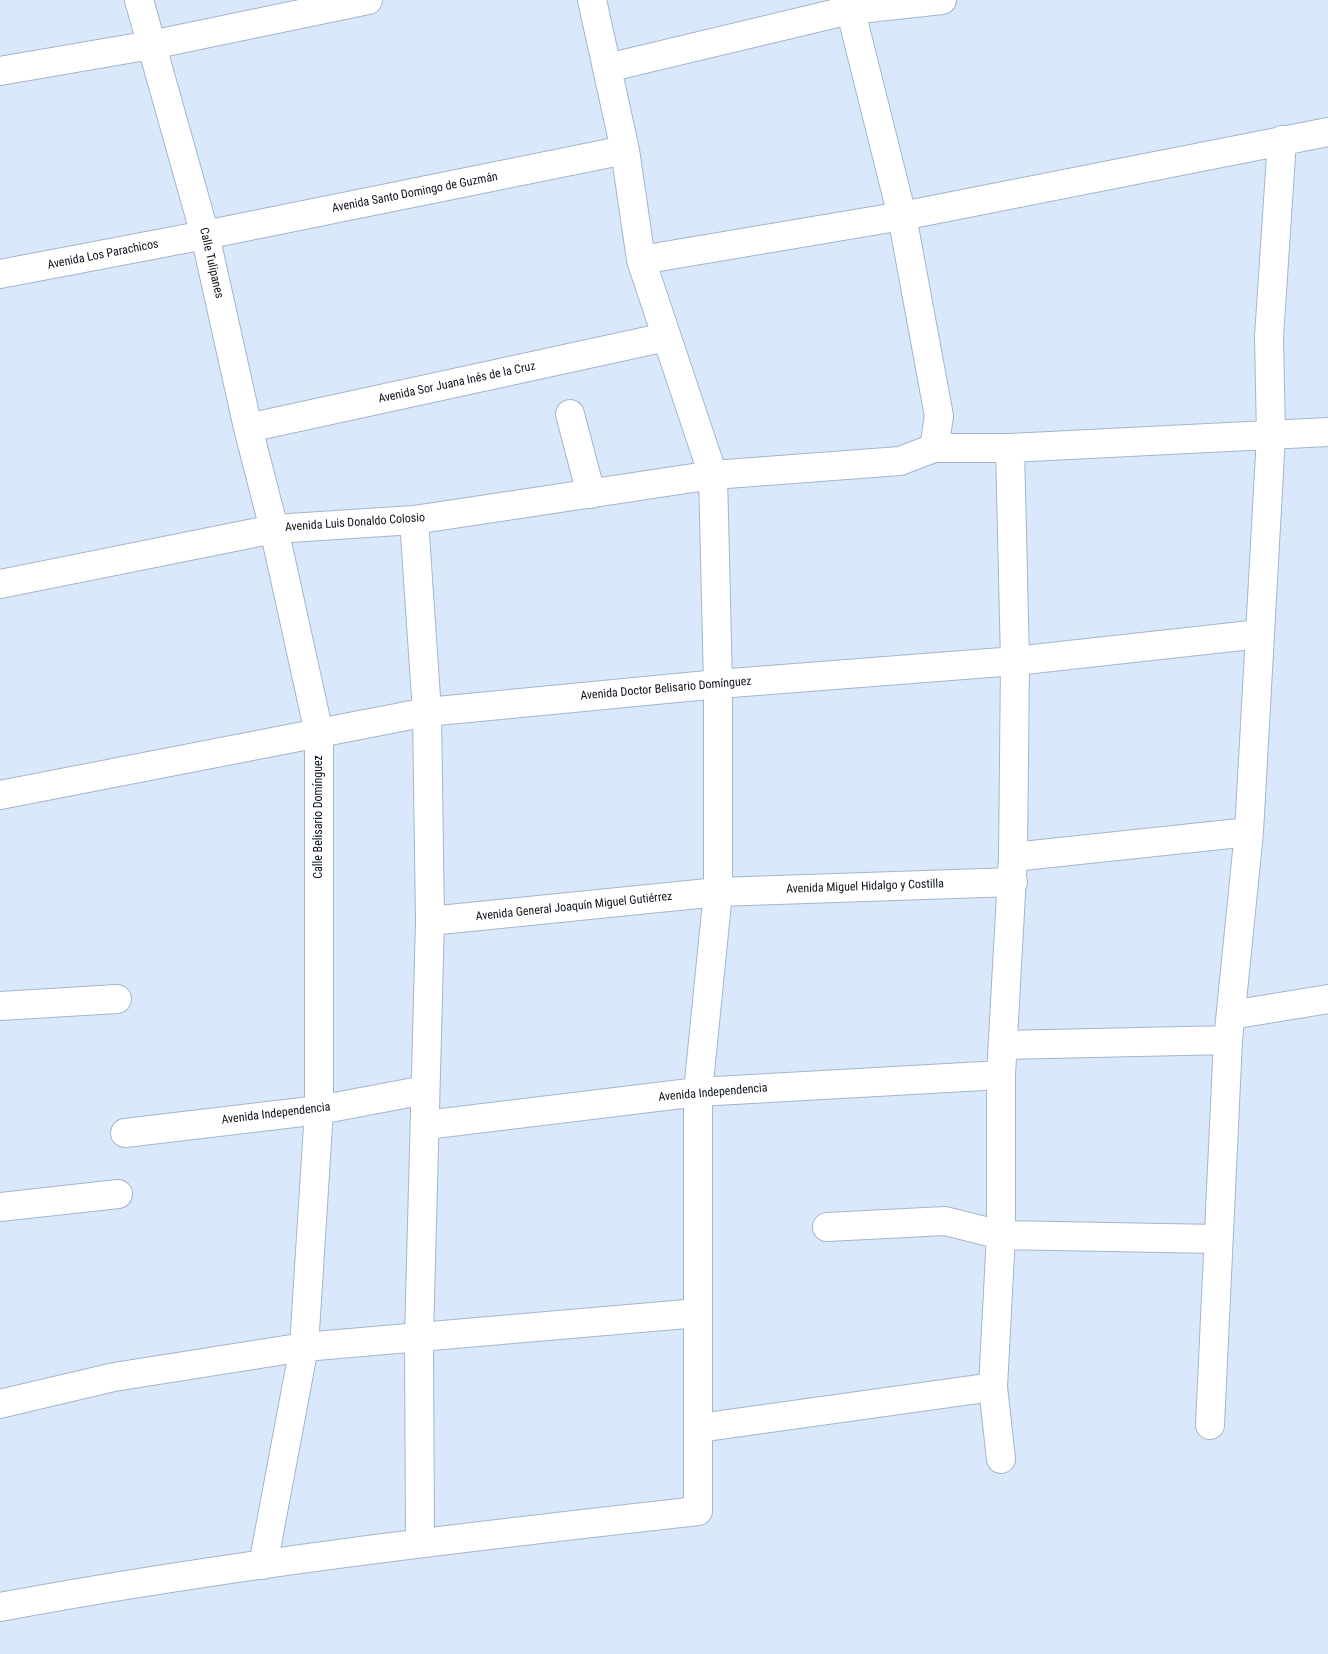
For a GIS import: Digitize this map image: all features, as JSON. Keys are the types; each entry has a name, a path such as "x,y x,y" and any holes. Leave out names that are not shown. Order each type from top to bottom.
{"street":[{"name":"Calle Tulipanes","path":"139,0 206,235 248,428 274,529"},
{"path":"0,71 151,45 368,0"},
{"path":"0,1607 78,1592 420,1542 698,1511 698,1092 718,892 718,684 713,475 642,260 625,150 592,0"},
{"path":"607,68 849,5 942,0"},
{"path":"849,5 902,216 939,416 934,448 1010,448 1328,432"},
{"path":"642,260 902,216 1328,132"},
{"path":"1210,1425 1217,1239 1230,1028 1249,832 1271,436 1268,337 1282,140"},
{"name":"Avenida Santo Domingo de Guzmán","path":"206,235 625,150"},
{"name":"Avenida Los Parachicos","path":"0,274 206,235"},
{"name":"Avenida Sor Juana Inés de la Cruz","path":"248,428 666,337"},
{"path":"570,414 591,494"},
{"name":"Avenida Luis Donaldo Colosio","path":"0,584 274,529 414,520 713,475 900,461 934,448"},
{"path":"1001,1459 993,1387 1001,1235 1001,1075 1013,869 1015,661 1010,448"},
{"path":"414,520 427,712 430,921 419,1337 420,1542"},
{"name":"Calle Belisario Domínguez","path":"262,1565 304,1347 319,1110 319,733 274,529"},
{"name":"Avenida Doctor Belisario Domínguez","path":"0,795 427,712 718,684 1015,661 1260,634"},
{"name":"Avenida Miguel Hidalgo y Costilla","path":"718,892 1013,869 1249,832"},
{"name":"Avenida General Joaquín Miguel Gutiérrez","path":"430,921 718,892"},
{"path":"0,1006 117,999"},
{"path":"1003,1044 1230,1028 1328,999"},
{"name":"Avenida Independencia","path":"426,1125 698,1092 1001,1075"},
{"name":"Avenida Independencia","path":"126,1133 319,1110 425,1090"},
{"path":"0,1207 118,1194"},
{"path":"827,1227 945,1221 1001,1235 1217,1239"},
{"path":"0,1404 114,1377 304,1347 698,1313"},
{"path":"699,1428 993,1387"}]}
